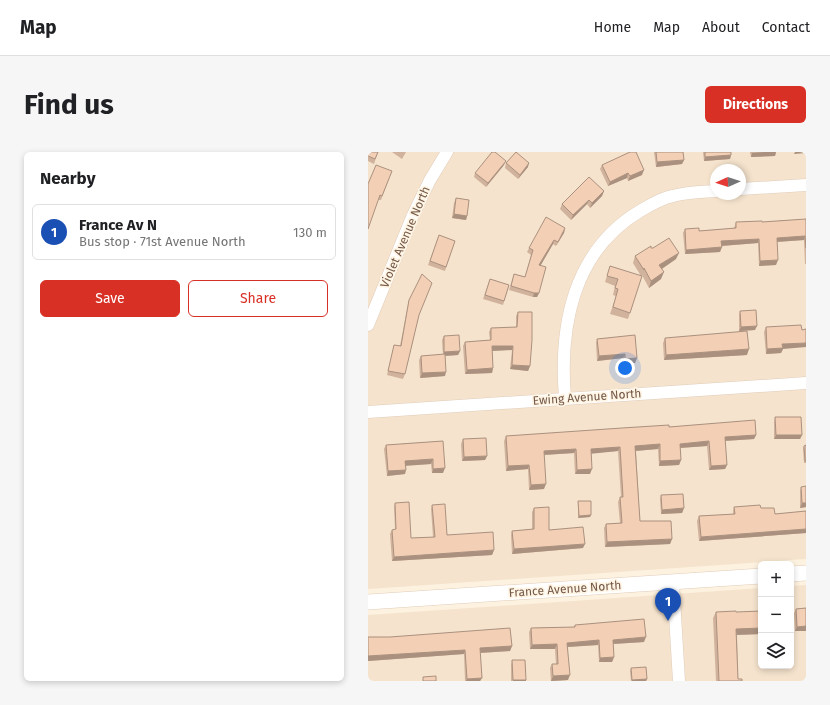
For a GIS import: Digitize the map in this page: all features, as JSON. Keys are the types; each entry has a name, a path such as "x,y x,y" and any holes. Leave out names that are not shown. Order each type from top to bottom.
{"street":[{"name":"Violet Avenue North","path":"368,325 413,215 430,180 447,152"},
{"path":"746,189 806,185"},
{"path":"565,398 563,372 564,346 570,307 581,276 593,254 609,234 628,218 650,205 673,196 710,192"},
{"name":"Ewing Avenue North","path":"368,412 806,383"},
{"path":"794,574 806,573"},
{"name":"France Avenue North","path":"368,602 758,576"},
{"path":"673,582 679,681"}],"shaded area":[{"path":"368,152 806,152 806,559 758,561 758,562 368,589"},
{"path":"806,585 806,681 368,681 368,615 758,588 758,669 794,669 794,586"}],"building":[{"path":"368,152 378,152 375,159 368,156"},
{"path":"492,152 495,152 506,161 488,183 475,173"},
{"path":"516,152 529,163 520,175 506,163"},
{"path":"630,152 636,152 644,170 630,176 628,173 610,182 602,165"},
{"path":"656,152 683,152 684,160 657,162"},
{"path":"705,152 731,152 731,155 705,157"},
{"path":"376,165 392,171 382,196 380,195 368,229 368,184"},
{"path":"589,177 604,191 592,203 589,200 573,215 562,204"},
{"path":"456,198 469,200 467,216 454,214"},
{"path":"546,217 565,228 558,242 554,240 539,265 546,267 539,293 534,293 511,286 514,274 525,277 533,250 529,248"},
{"path":"806,219 806,248 805,236 777,238 778,260 760,261 759,239 721,241 722,247 686,250 685,229 699,228 699,231 736,228 736,222"},
{"path":"439,235 455,241 446,267 430,261"},
{"path":"669,238 679,253 659,265 664,272 651,281 635,256 651,246 651,248 653,248"},
{"path":"610,266 642,276 630,313 613,307 618,289 615,288 618,279 607,276"},
{"path":"422,274 432,283 419,315 405,374 388,371 394,345 401,346 409,300"},
{"path":"490,279 509,285 504,301 485,295"},
{"path":"756,310 757,326 741,327 740,311"},
{"path":"518,312 532,312 530,366 512,365 513,346 492,346 493,368 467,370 465,342 491,340 491,328 517,327"},
{"path":"801,325 802,330 806,329 806,343 782,344 783,348 767,349 766,327"},
{"path":"747,331 749,349 666,355 665,338"},
{"path":"459,335 460,351 444,352 444,336"},
{"path":"635,335 637,358 625,359 625,354 599,356 597,339"},
{"path":"445,354 446,372 422,373 421,356"},
{"path":"775,417 801,417 802,435 776,435"},
{"path":"755,420 756,435 725,437 727,465 711,466 709,441 680,444 681,460 660,461 660,444 635,446 640,521 671,521 672,539 607,542 606,524 622,523 620,497 623,497 620,447 591,449 592,469 577,470 576,449 544,451 546,484 531,485 529,465 508,466 506,436 669,425 669,427"},
{"path":"486,438 487,456 464,457 463,439"},
{"path":"443,441 445,468 433,469 433,459 405,461 406,470 388,471 386,445"},
{"path":"806,445 806,461 805,461 804,446"},
{"path":"806,486 806,503 802,503 801,487"},
{"path":"683,494 684,508 662,510 661,495"},
{"path":"578,501 591,501 591,515 579,516"},
{"path":"409,502 411,538 435,537 432,505 445,504 447,535 493,532 494,550 394,557 392,530 396,529 395,503"},
{"path":"760,505 761,508 774,508 775,514 806,511 806,529 701,537 699,516 735,514 734,507"},
{"path":"549,507 549,530 583,527 585,544 514,549 512,531 534,529 534,508"},
{"path":"806,608 806,626 797,627 796,609"},
{"path":"758,611 758,628 736,629 738,679 742,679 742,681 719,681 716,612"},
{"path":"644,619 646,637 613,640 614,657 600,658 599,640 567,643 570,675 553,676 552,664 558,664 557,644 532,645 531,628 575,627 575,625"},
{"path":"510,628 512,646 480,648 482,678 467,679 465,650 368,656 368,637 390,637"},
{"path":"512,660 525,660 526,680 513,680"},
{"path":"646,667 647,679 632,680 631,668"},
{"path":"436,676 436,681 423,681 423,677"}],"place":[{"name":"France Av N","path":"668,621"}]}
